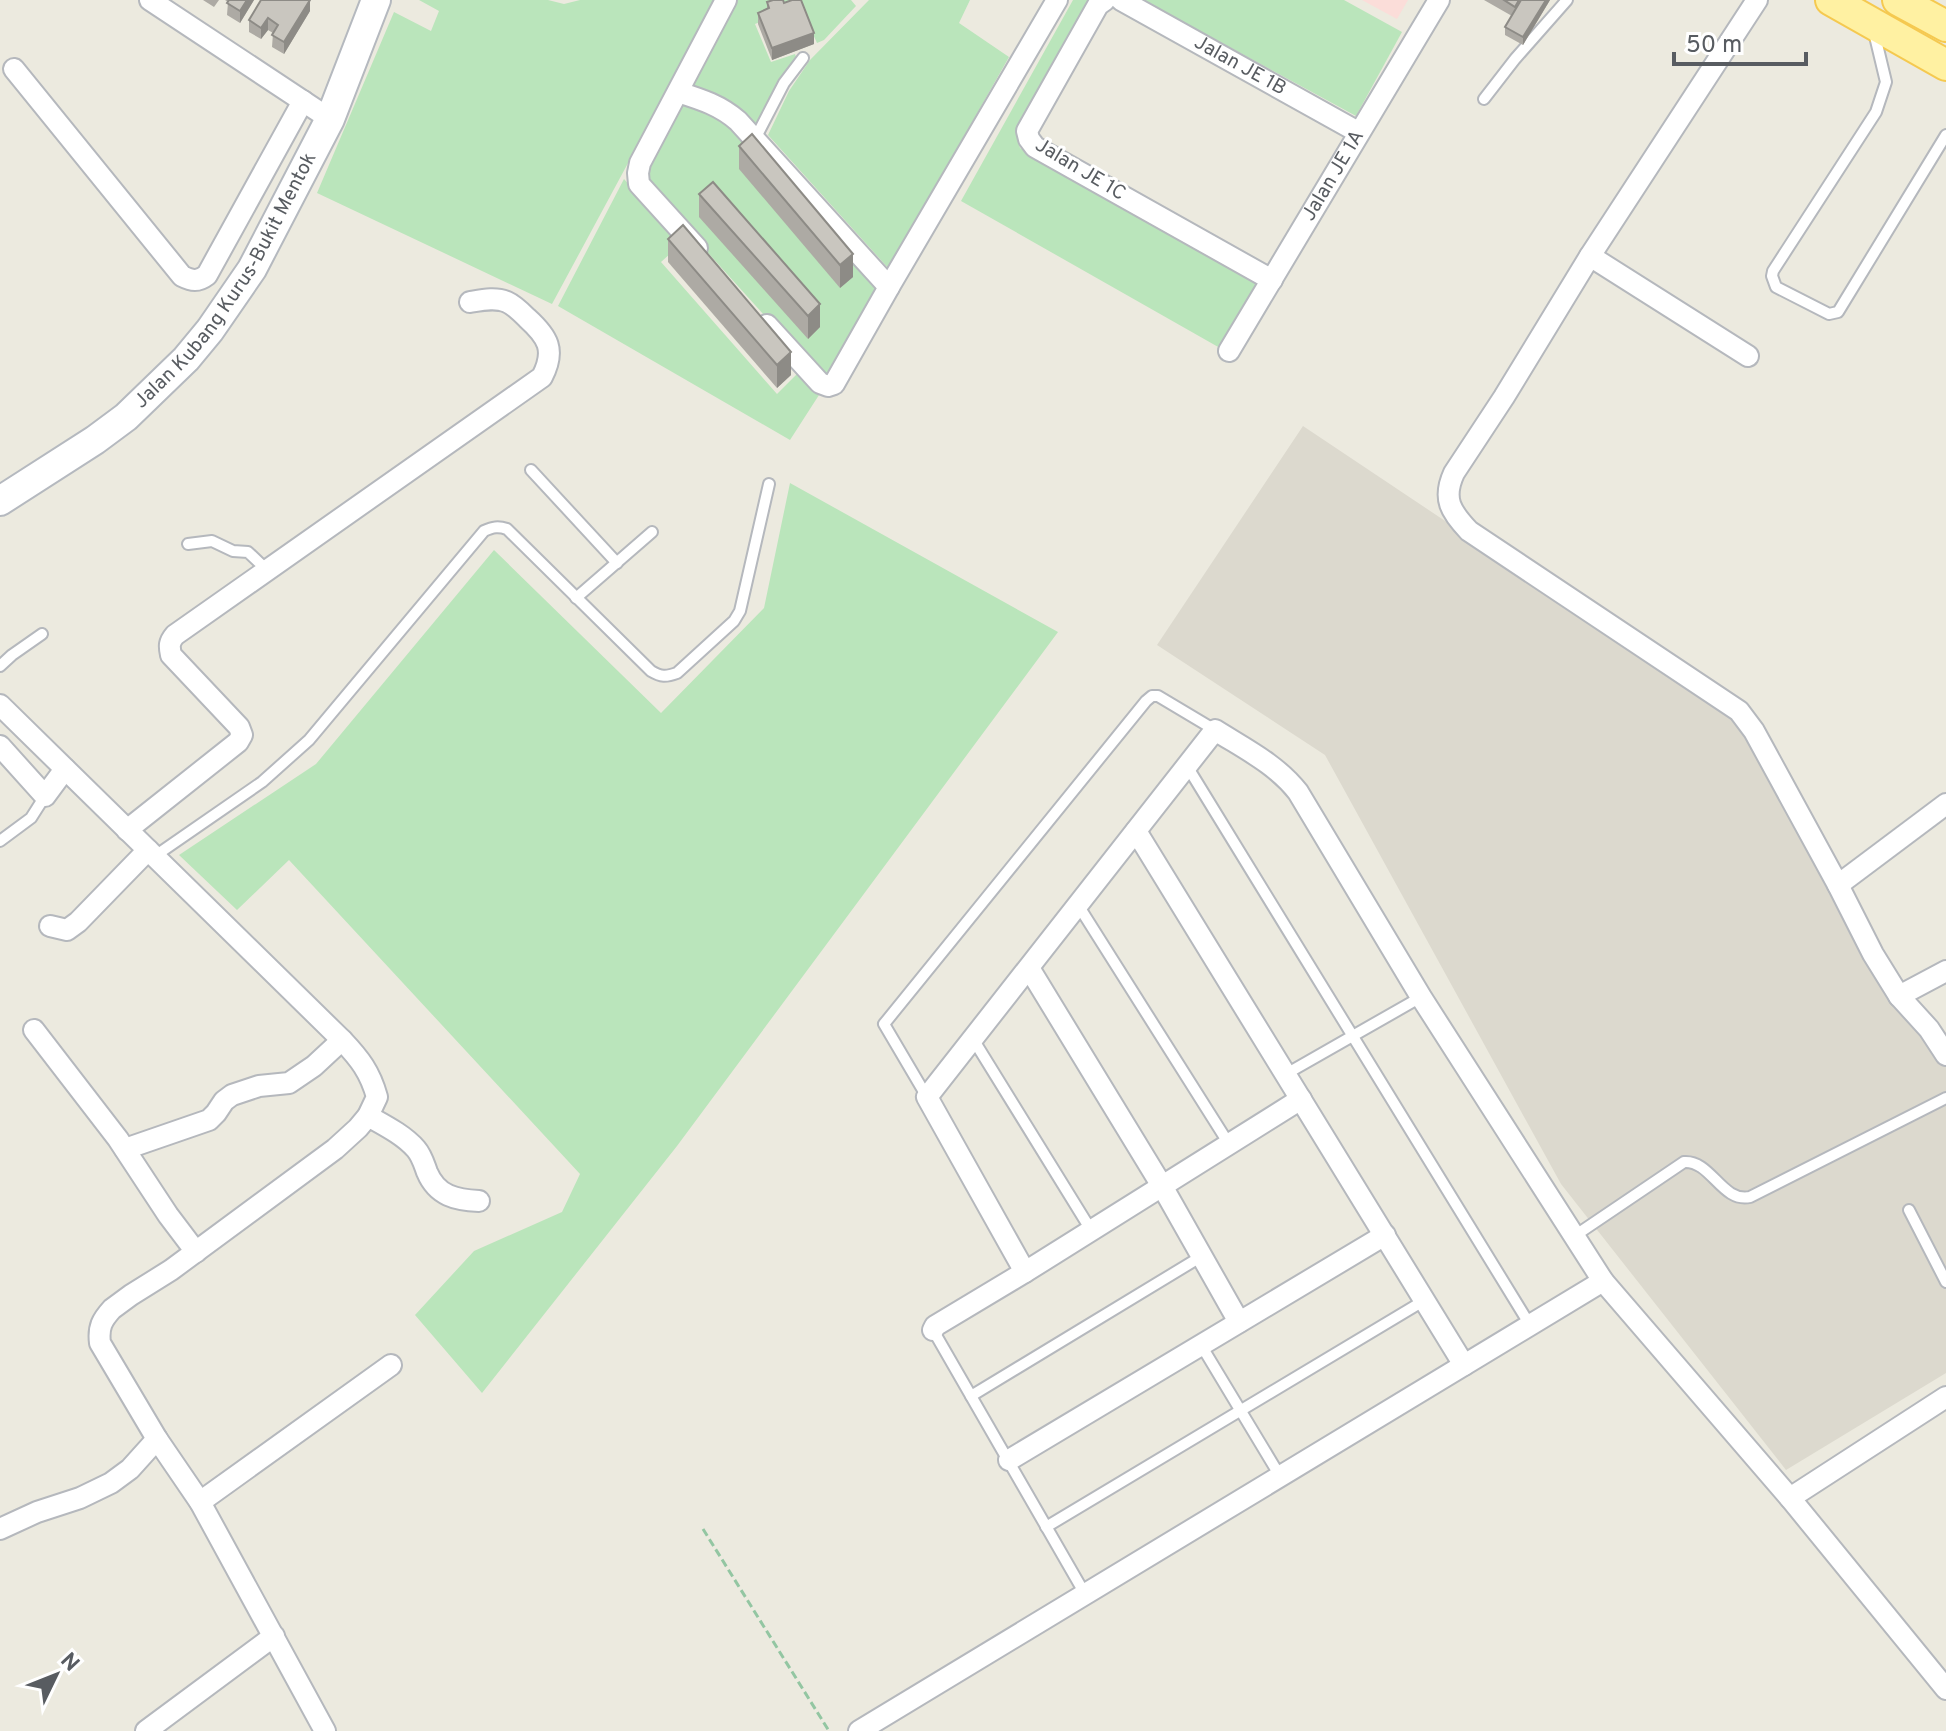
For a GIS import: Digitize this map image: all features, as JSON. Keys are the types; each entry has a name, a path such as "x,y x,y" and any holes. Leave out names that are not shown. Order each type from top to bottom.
{"main road":[{"name":"Jalan Kubang Kurus-Bukit Mentok","path":"0,501 116,425 186,359 210,330 252,269 330,119 376,0"},
{"path":"1831,0 1946,65"}],"street":[{"path":"150,0 330,119"},
{"path":"714,266 639,184 638,173 640,163 726,0"},
{"name":"Jalan JE 1C","path":"1105,0 1098,5 1027,131 1029,139 1035,147 1272,280"},
{"name":"Jalan JE 1B","path":"1121,0 1358,132"},
{"name":"Jalan JE 1A","path":"1229,351 1439,0"},
{"path":"1757,0 1590,256 1454,473 1449,484 1449,506 1469,531 1739,711 1754,731 1873,954 1899,996 1929,1029 1946,1055"},
{"path":"756,313 820,383 828,386 834,384 1052,2"},
{"path":"14,69 182,276 191,280 200,280 207,275 303,101"},
{"path":"678,92 727,111 889,287"},
{"path":"1590,256 1748,356"},
{"path":"127,830 238,742 242,735 239,727 171,655 169,647 175,635 542,377 549,357 549,343 542,332 508,302 494,299 470,302"},
{"path":"0,705 342,1040 372,1078 377,1097 358,1128 335,1149 196,1252 112,1309 102,1320 98,1331 100,1343 157,1439 200,1502 325,1731"},
{"path":"1025,1272 927,1097 1215,730 1273,766 1298,792 1421,997 1603,1281 1790,1498 1946,1689"},
{"path":"0,746 45,796 65,769"},
{"path":"1838,885 1946,804"},
{"path":"1136,831 1464,1365"},
{"path":"50,926 67,930 152,853"},
{"path":"1029,968 1162,1186 1239,1322"},
{"path":"1899,996 1946,971"},
{"path":"34,1030 125,1149 196,1252"},
{"path":"125,1149 209,1120 232,1095 259,1086 289,1083 314,1066 342,1040"},
{"path":"933,1330 1301,1099"},
{"path":"368,1116 408,1141 418,1151 434,1186 446,1195 479,1201"},
{"path":"1009,1460 1385,1235"},
{"path":"859,1731 1603,1281"},
{"path":"200,1502 391,1365"},
{"path":"1790,1498 1946,1397"},
{"path":"0,1529 111,1483 130,1469 157,1439"},
{"path":"146,1731 274,1636"}],"lane":[{"path":"1484,99 1567,0"},
{"path":"1872,23 1886,82 1876,112 1773,271 1776,287 1829,314 1838,312 1946,135"},
{"path":"755,139 784,83 803,58"},
{"path":"531,470 617,563"},
{"path":"152,853 250,791 309,740 484,531 499,526 507,529 651,671 659,676 677,673 734,621 740,611 769,484"},
{"path":"576,598 652,532"},
{"path":"188,544 212,541 233,551 248,552 268,571"},
{"path":"0,666 42,634"},
{"path":"927,1097 884,1024 1146,701 1158,696 1215,730"},
{"path":"1187,766 1530,1325"},
{"path":"0,841 31,818 45,796"},
{"path":"1078,905 1229,1144"},
{"path":"1286,1074 1421,997"},
{"path":"973,1039 1091,1230"},
{"path":"1573,1237 1684,1162 1698,1165 1728,1191 1743,1199 1946,1098"},
{"path":"1909,1210 1946,1282"},
{"path":"971,1396 1202,1256"},
{"path":"1046,1527 1425,1300"},
{"path":"933,1330 1085,1594"},
{"path":"1201,1345 1280,1476"}],"path":[{"path":"703,1529 829,1731"}],"shaded area":[{"path":"1362,0 1408,0 1397,19"},
{"path":"1303,426 1734,714 1874,975 1946,1062 1946,1373 1786,1470 1561,1184 1325,755 1157,645"}],"green space":[{"path":"419,0 548,0 564,4 580,0 716,0 552,304 317,193 394,12 431,31 439,11"},
{"path":"731,0 851,0 856,6 824,40 817,43 800,6 755,24 771,62 795,54 796,57 755,131 684,89"},
{"path":"869,0 970,0 959,23 1009,57 889,269 768,135 789,91 810,60"},
{"path":"1073,0 1090,0 1016,134 1020,148 1259,284 1220,348 961,201"},
{"path":"1143,0 1344,0 1402,32 1356,116"},
{"path":"681,97 725,116 883,289 832,379 821,378 644,182 644,166"},
{"path":"624,179 682,243 661,262 777,394 797,374 819,395 790,440 558,306"},
{"path":"790,483 1058,632 677,1146 482,1393 415,1315 474,1251 562,1212 580,1174 289,860 237,910 179,855 316,764 494,550 661,713 764,608"}],"building":[{"path":"229,0 247,0 240,11 227,3"},
{"path":"261,0 310,0 284,42 272,35 278,25 268,18 261,28 249,20"},
{"path":"783,0 784,3 801,0 814,33 772,48 758,13 769,8 767,2"},
{"path":"1504,0 1519,0 1515,7"},
{"path":"1521,0 1546,0 1523,37 1505,27"},
{"path":"752,134 853,254 840,265 739,146"},
{"path":"713,182 820,304 808,316 699,194"},
{"path":"683,225 791,352 777,365 668,239"}]}
